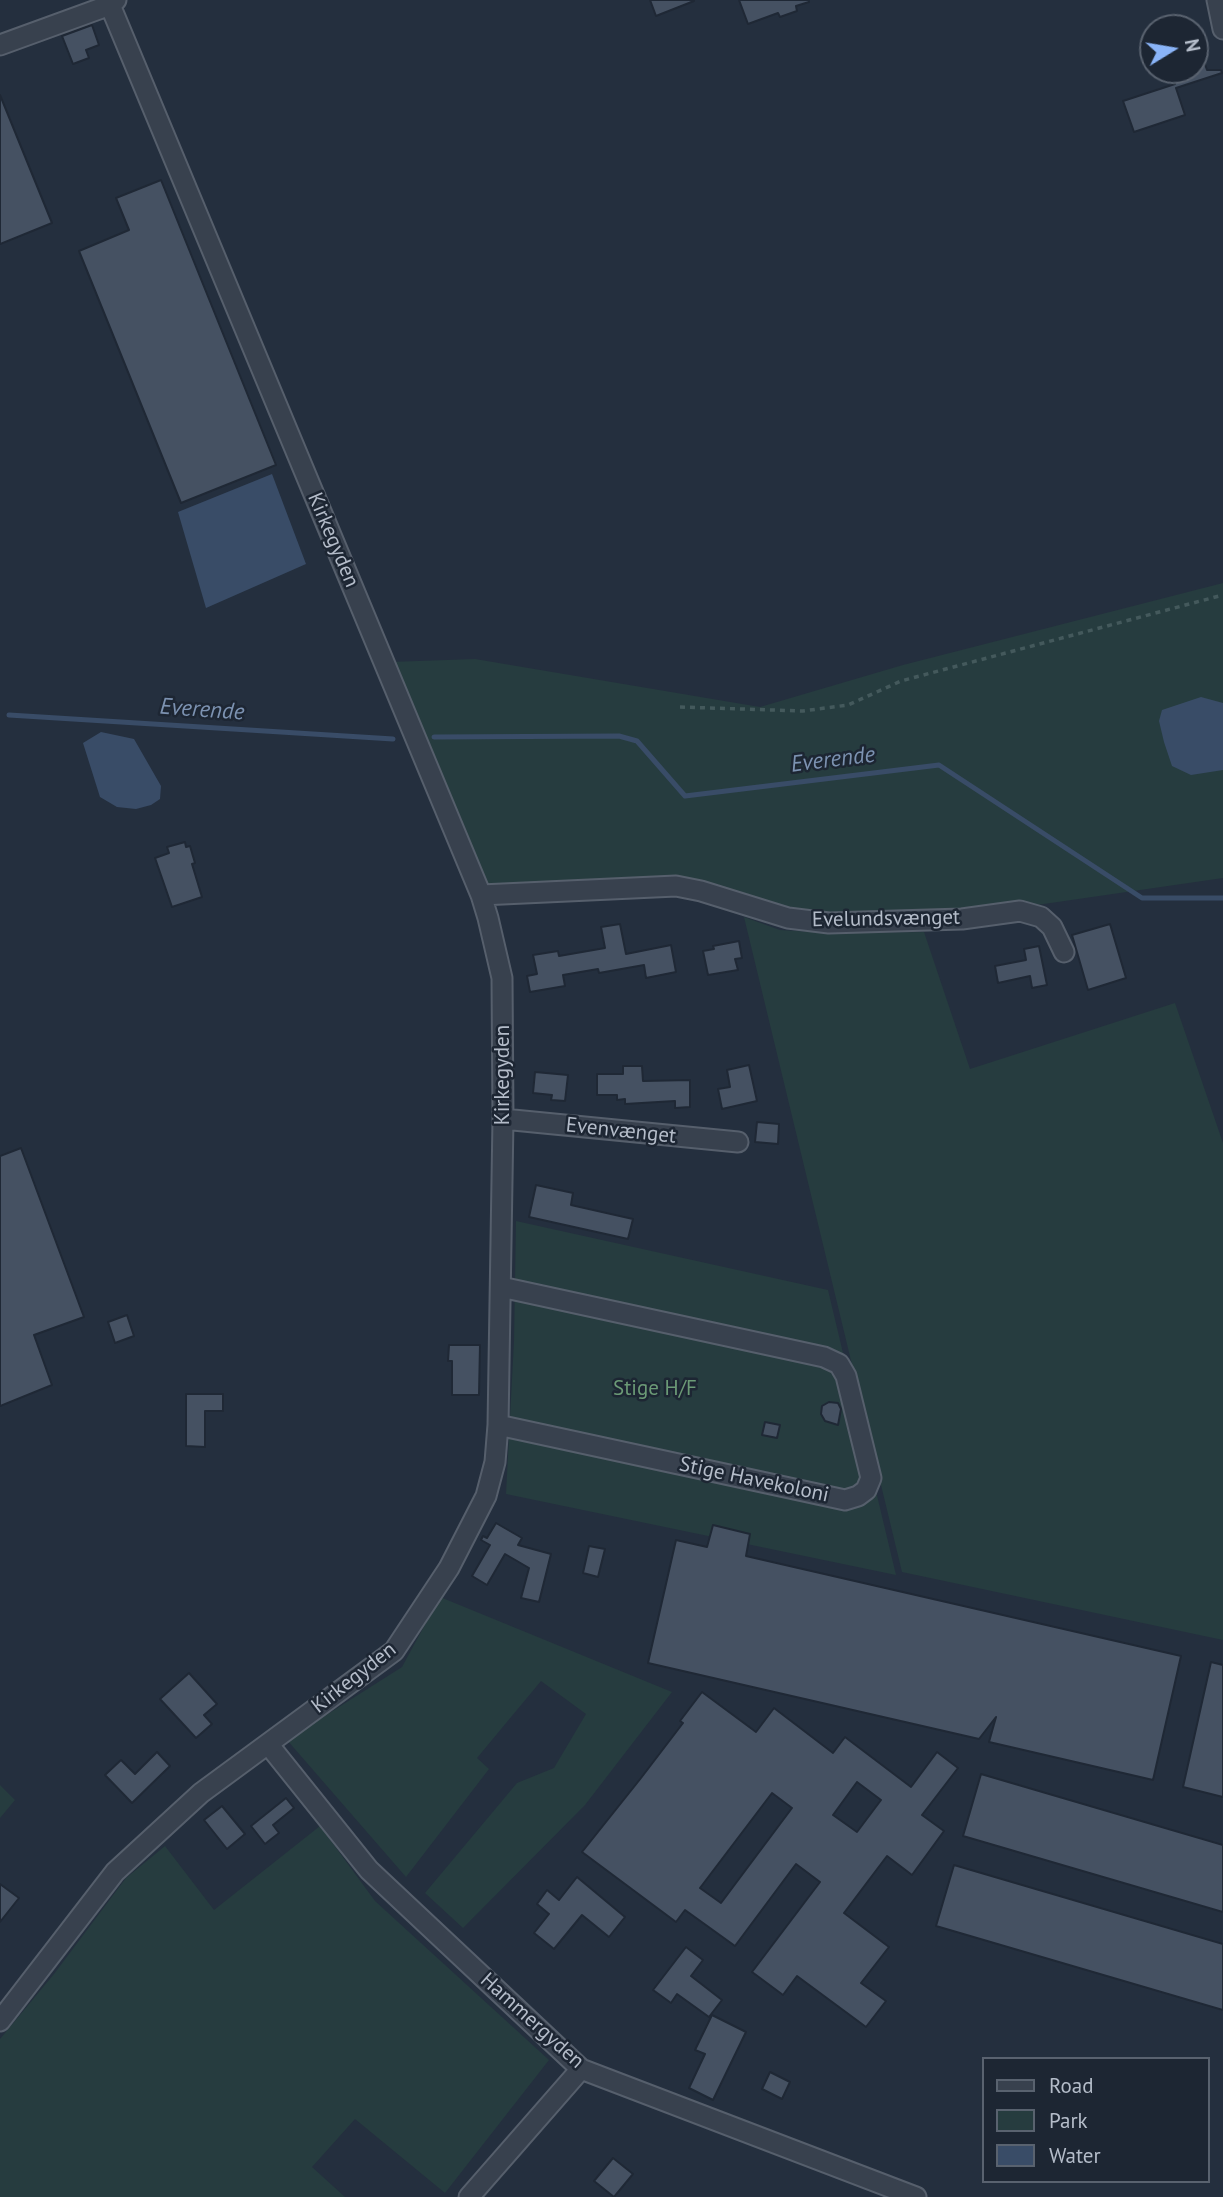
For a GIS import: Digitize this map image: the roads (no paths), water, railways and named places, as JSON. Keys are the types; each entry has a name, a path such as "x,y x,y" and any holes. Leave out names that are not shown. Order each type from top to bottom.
{"street":[{"path":"1217,0 1223,29"},
{"path":"0,45 113,2"},
{"name":"Kirkegyden","path":"0,2021 115,1872 201,1793 394,1651 449,1568 486,1496 495,1462 498,1425 503,1119 502,978 481,895 113,2"},
{"name":"Evelundsvænget","path":"481,895 676,886 788,918 829,923 962,919 1020,911 1041,917 1052,927 1064,952"},
{"name":"Evenvænget","path":"503,1119 738,1142"},
{"name":"Stige Havekoloni","path":"498,1425 845,1500 866,1490 872,1478 846,1376 839,1364 824,1357 501,1287"},
{"name":"Hammergyden","path":"268,1744 369,1870 581,2069 916,2197"},
{"path":"469,2197 581,2069"}],"water":[{"path":"272,474 306,564 206,608 178,512"},
{"path":"1201,697 1223,703 1223,770 1191,775 1172,766 1159,721 1162,710"},
{"path":"101,732 134,739 161,786 160,799 136,809 117,807 100,797 83,743"}],"waterway":[{"name":"Everende","path":"9,715 393,739"},
{"name":"Everende","path":"434,737 619,736 637,741 685,796 939,765 1142,898 1223,898"}],"park label":[{"name":"Stige H/F","path":"655,1389"}]}
